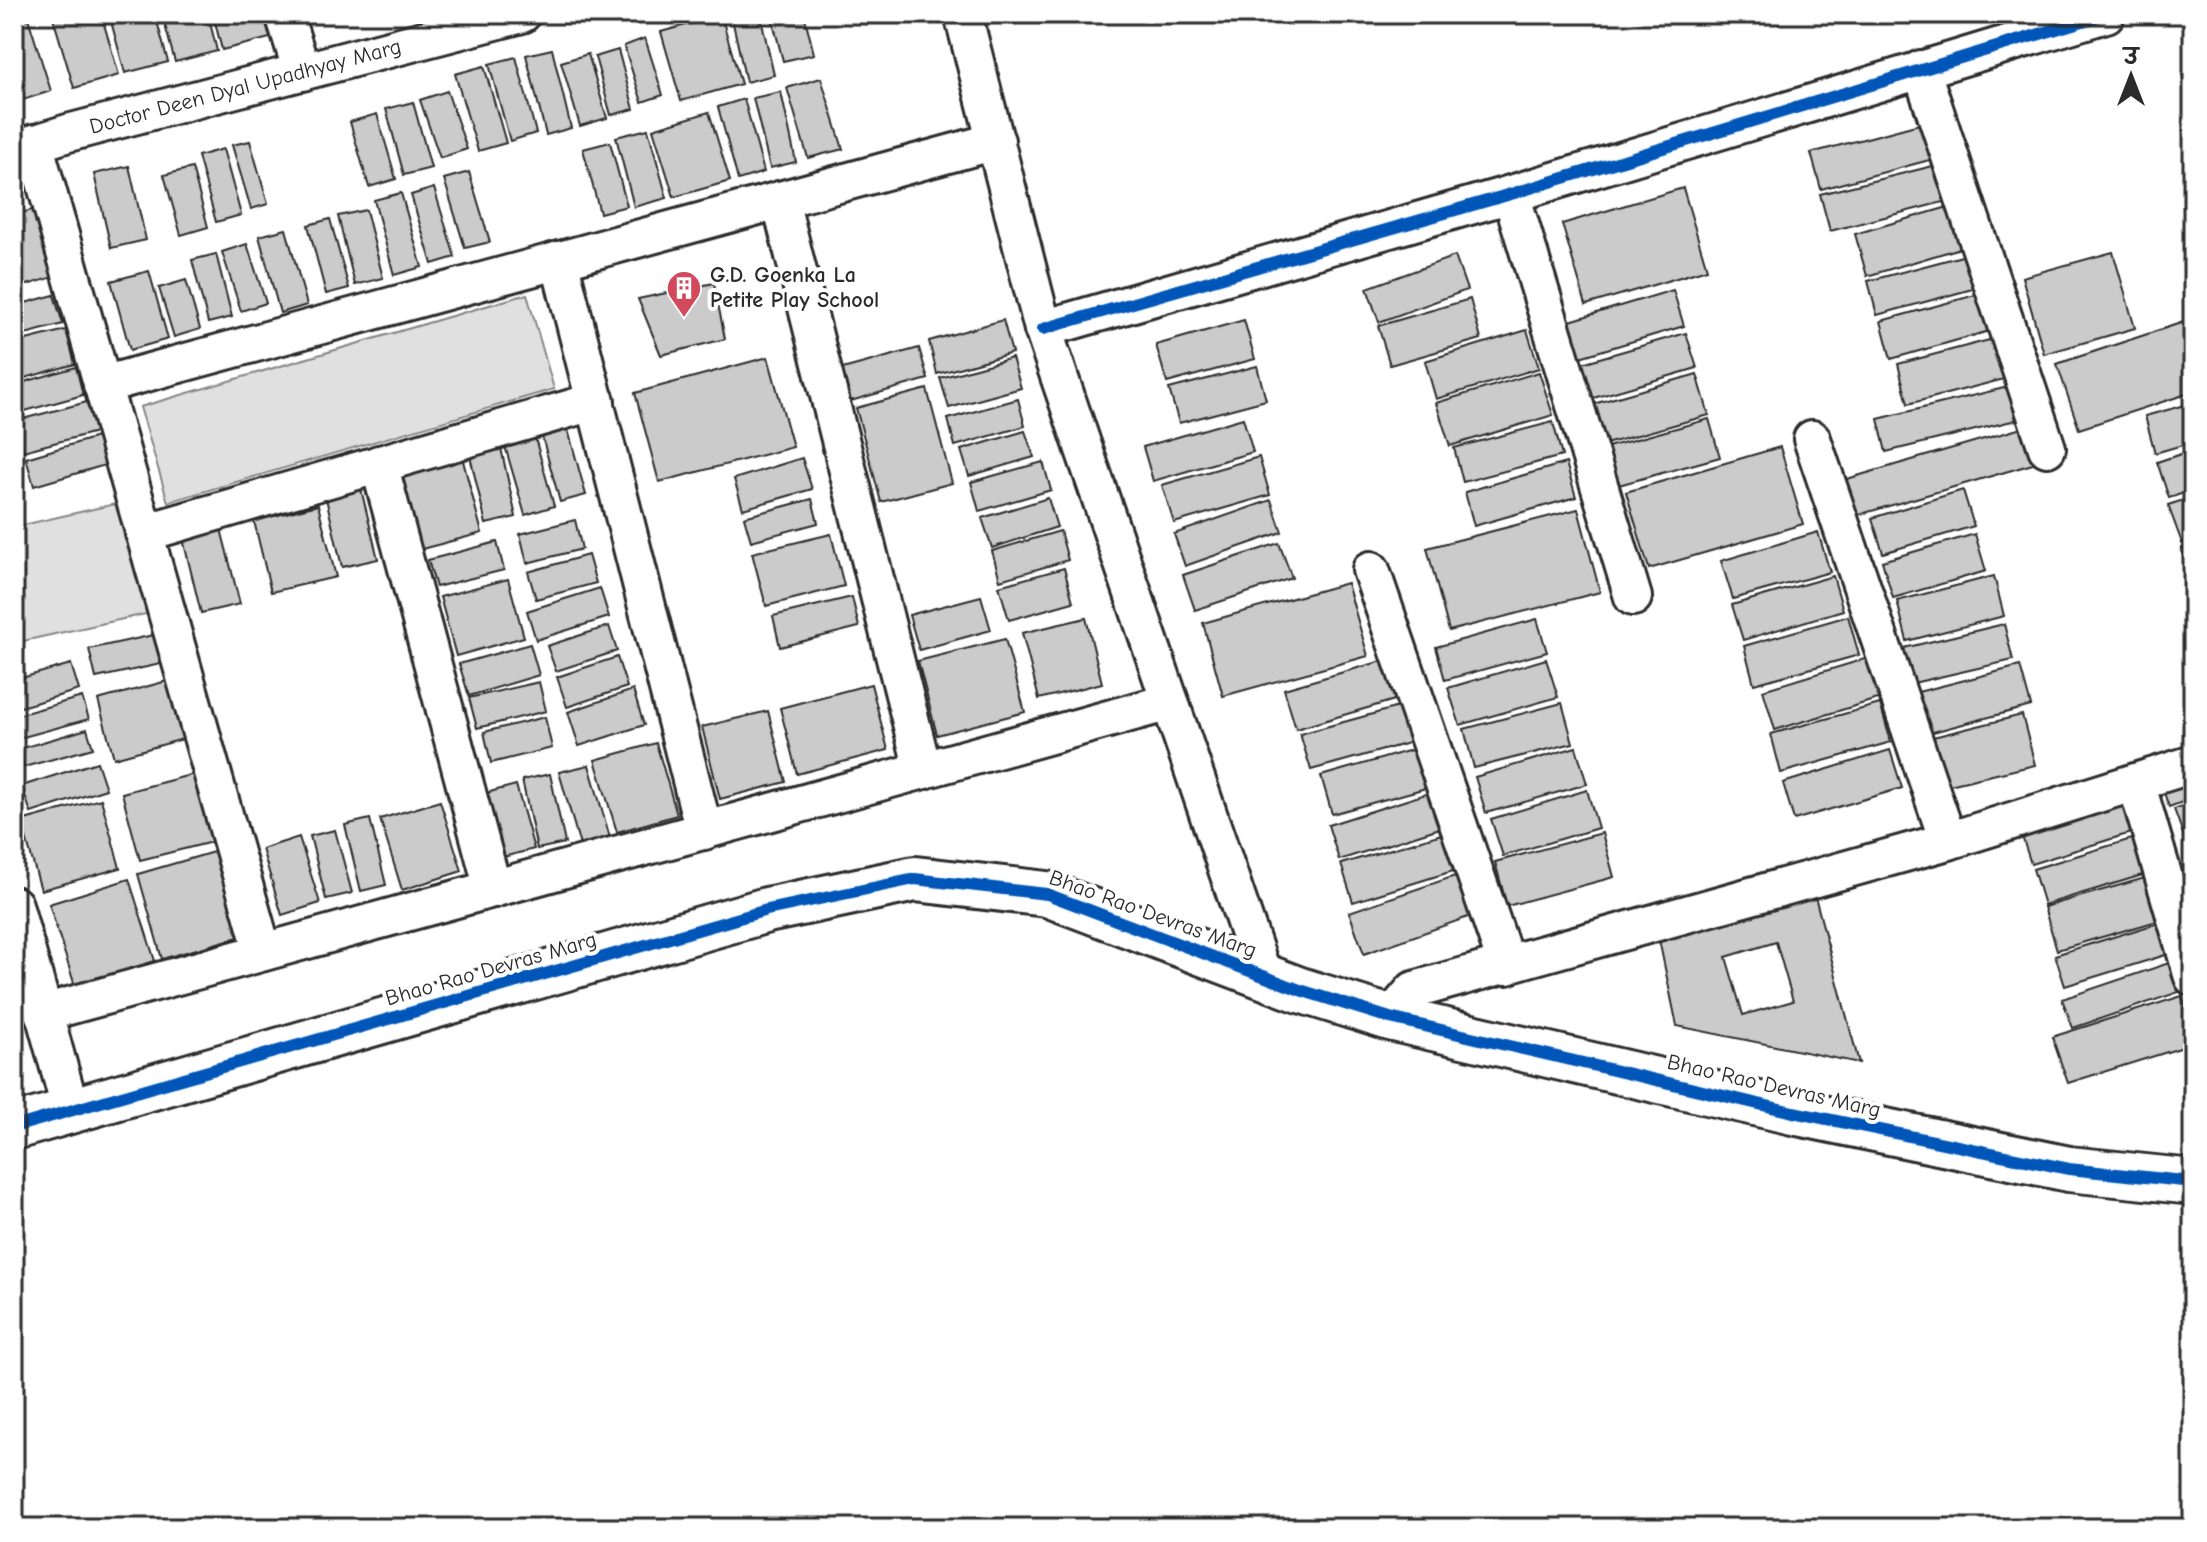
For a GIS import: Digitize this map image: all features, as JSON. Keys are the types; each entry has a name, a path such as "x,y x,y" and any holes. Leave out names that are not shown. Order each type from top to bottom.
{"street":[{"path":"284,14 302,72"},
{"name":"Doctor Deen Dyal Upadhyay Marg","path":"24,146 522,14"},
{"path":"963,14 1043,329 1263,975"},
{"path":"1043,329 1511,194 2106,14"},
{"path":"1921,69 2047,448"},
{"path":"102,385 996,141"},
{"path":"24,146 102,385 263,952"},
{"path":"1511,194 1633,597"},
{"path":"780,200 923,770"},
{"path":"559,260 704,831"},
{"path":"144,533 596,401"},
{"path":"1812,439 1948,841"},
{"path":"379,464 493,889"},
{"path":"1371,570 1507,966"},
{"path":"43,1013 1170,702"},
{"path":"1390,1018 1414,990 1948,841 2193,764"},
{"path":"2136,782 2193,977"},
{"name":"Bhao Rao Devras Marg","path":"14,1127 767,910 915,879 1047,894 1263,975 1390,1018 1793,1112 2069,1169 2193,1182"},
{"path":"15,914 71,1111"}],"shaded area":[{"path":"527,294 554,389 168,502 140,407"},
{"path":"124,502 155,612 14,643 14,527"}],"building":[{"path":"52,14 101,14 119,75 74,88"},
{"path":"109,14 155,14 168,62 125,73"},
{"path":"162,14 208,14 217,51 175,62"},
{"path":"213,14 264,14 270,38 222,50"},
{"path":"731,14 760,14 774,75 746,82"},
{"path":"771,14 804,14 814,54 783,61"},
{"path":"721,15 741,84 681,101 661,32"},
{"path":"28,18 51,91 16,102 14,22"},
{"path":"645,38 663,95 642,102 624,46"},
{"path":"552,49 571,128 546,135 526,55"},
{"path":"618,50 634,109 611,115 595,57"},
{"path":"588,54 607,118 580,126 561,62"},
{"path":"516,57 536,133 510,141 489,64"},
{"path":"484,66 506,143 478,151 455,74"},
{"path":"821,78 843,149 808,158 787,88"},
{"path":"447,91 467,149 440,158 420,100"},
{"path":"781,92 796,162 770,168 753,98"},
{"path":"744,99 764,172 738,180 718,107"},
{"path":"413,102 431,168 404,175 386,109"},
{"path":"709,112 730,181 674,197 653,129"},
{"path":"377,114 396,179 369,187 350,122"},
{"path":"1927,122 1937,158 1821,189 1811,153"},
{"path":"648,129 667,198 634,207 616,137"},
{"path":"250,141 268,204 251,209 232,145"},
{"path":"610,142 627,206 600,213 583,149"},
{"path":"223,149 241,215 216,222 198,156"},
{"path":"1937,165 1947,201 1830,231 1820,194"},
{"path":"129,166 146,240 111,248 94,174"},
{"path":"192,168 208,227 181,235 164,175"},
{"path":"469,172 490,242 465,248 444,179"},
{"path":"434,188 455,257 432,264 411,195"},
{"path":"1683,188 1707,269 1586,305 1562,224"},
{"path":"401,193 422,267 394,275 374,200"},
{"path":"1955,205 1967,246 1867,276 1855,234"},
{"path":"39,208 60,275 14,289 14,215"},
{"path":"366,210 383,278 355,285 338,216"},
{"path":"330,219 349,288 326,294 308,225"},
{"path":"286,229 307,305 280,313 259,236"},
{"path":"247,244 266,303 241,311 222,252"},
{"path":"1977,252 1987,285 1877,315 1868,281"},
{"path":"2113,252 2135,328 2044,354 2022,277"},
{"path":"216,254 232,317 208,323 192,260"},
{"path":"1455,256 1467,290 1379,322 1367,288"},
{"path":"149,271 168,339 130,350 111,281"},
{"path":"186,280 200,329 174,337 159,288"},
{"name":"G.D. Goenka La Petite Play School","path":"714,283 725,339 661,355 638,299"},
{"path":"1673,290 1684,326 1580,357 1570,321"},
{"path":"1990,291 2000,328 1891,359 1881,321"},
{"path":"54,295 63,324 14,337 14,306"},
{"path":"1470,299 1481,339 1390,365 1378,326"},
{"path":"2193,319 2193,392 2079,429 2057,364"},
{"path":"1003,320 1012,353 937,374 929,341"},
{"path":"1244,320 1255,359 1167,383 1156,345"},
{"path":"66,330 75,364 14,381 14,343"},
{"path":"1527,330 1539,368 1436,399 1425,361"},
{"path":"1686,333 1697,368 1590,399 1579,364"},
{"path":"1997,338 2008,378 1908,404 1898,364"},
{"path":"919,348 928,379 847,402 839,370"},
{"path":"768,357 793,447 659,482 635,393"},
{"path":"1012,358 1021,388 949,408 940,378"},
{"path":"1257,366 1266,400 1179,423 1169,389"},
{"path":"76,367 83,395 14,414 14,385"},
{"path":"1539,372 1553,415 1450,446 1436,403"},
{"path":"1697,374 1709,415 1602,445 1590,405"},
{"path":"2008,387 2016,420 1886,452 1878,419"},
{"path":"927,389 952,483 881,502 856,408"},
{"path":"1018,399 1025,426 955,446 948,419"},
{"path":"87,402 96,432 23,451 15,421"},
{"path":"2193,403 2193,442 2155,453 2145,416"},
{"path":"1243,418 1253,452 1153,481 1143,447"},
{"path":"1709,419 1720,457 1615,486 1604,448"},
{"path":"1553,422 1562,456 1463,482 1454,448"},
{"path":"567,426 586,495 560,502 541,433"},
{"path":"2025,427 2036,463 1851,517 1840,481"},
{"path":"1025,431 1034,457 969,476 961,450"},
{"path":"97,437 105,465 34,486 26,458"},
{"path":"535,438 554,506 525,515 505,446"},
{"path":"1780,447 1803,524 1649,569 1626,492"},
{"path":"501,448 516,517 486,524 470,456"},
{"path":"2193,450 2193,490 2169,498 2157,462"},
{"path":"461,453 482,533 418,550 397,470"},
{"path":"1259,457 1270,495 1174,523 1162,485"},
{"path":"802,458 812,489 743,509 734,479"},
{"path":"1043,462 1051,490 979,511 971,482"},
{"path":"1566,463 1576,497 1474,526 1465,492"},
{"path":"360,485 378,559 342,567 325,494"},
{"path":"1963,490 1974,526 1883,553 1872,518"},
{"path":"2193,497 2193,539 2182,543 2168,505"},
{"path":"1048,498 1057,527 992,548 982,518"},
{"path":"812,499 818,523 751,541 744,517"},
{"path":"1271,500 1282,532 1185,566 1174,534"},
{"path":"318,505 336,577 271,592 254,521"},
{"path":"1578,509 1600,592 1449,631 1427,548"},
{"path":"575,520 582,549 527,563 520,534"},
{"path":"221,529 240,604 201,613 183,539"},
{"path":"1060,531 1068,560 1000,580 992,551"},
{"path":"1818,532 1830,572 1733,599 1721,561"},
{"path":"831,534 844,586 766,606 752,553"},
{"path":"1975,534 1986,571 1893,598 1882,561"},
{"path":"497,542 504,570 436,587 428,560"},
{"path":"1279,543 1292,578 1195,610 1183,575"},
{"path":"2193,545 2193,585 2181,549"},
{"path":"588,555 596,583 536,599 528,572"},
{"path":"1064,568 1073,602 1009,620 999,586"},
{"path":"1833,576 1843,610 1743,640 1732,605"},
{"path":"1994,576 2004,616 1907,641 1897,601"},
{"path":"508,579 524,637 456,656 440,597"},
{"path":"1347,583 1368,656 1223,696 1203,623"},
{"path":"600,588 609,617 536,640 527,611"},
{"path":"981,596 991,630 919,650 909,615"},
{"path":"852,597 859,627 780,647 773,616"},
{"path":"1848,616 1859,655 1754,684 1744,646"},
{"path":"1086,618 1102,683 1039,699 1022,633"},
{"path":"1537,619 1547,652 1445,680 1436,647"},
{"path":"2004,624 2013,660 1913,683 1904,648"},
{"path":"609,626 617,651 556,671 547,646"},
{"path":"163,633 170,662 96,678 89,649"},
{"path":"1005,639 1025,712 937,735 918,661"},
{"path":"530,644 539,675 469,696 459,664"},
{"path":"617,657 627,687 567,707 557,677"},
{"path":"1868,658 1881,698 1775,730 1763,690"},
{"path":"1546,659 1558,697 1460,725 1448,688"},
{"path":"1386,660 1398,699 1296,729 1284,689"},
{"path":"71,664 79,690 14,709 14,680"},
{"path":"2020,666 2031,706 1929,733 1918,692"},
{"path":"178,678 194,736 114,758 98,700"},
{"path":"539,682 546,711 477,728 469,698"},
{"path":"871,684 888,750 797,774 780,708"},
{"path":"633,690 644,725 579,746 568,712"},
{"path":"82,697 89,719 16,739 14,716"},
{"path":"1562,703 1573,743 1474,768 1464,729"},
{"path":"1880,704 1891,742 1781,773 1771,734"},
{"path":"1402,706 1412,742 1311,770 1300,734"},
{"path":"768,711 786,782 720,799 702,727"},
{"path":"2022,715 2035,765 1945,786 1933,737"},
{"path":"545,717 552,748 491,763 484,732"},
{"path":"87,729 93,748 24,767 19,749"},
{"path":"656,743 677,815 617,832 595,760"},
{"path":"1422,747 1433,786 1332,814 1321,776"},
{"path":"1576,747 1587,784 1486,813 1475,777"},
{"path":"1890,750 1902,788 1794,820 1783,783"},
{"path":"97,762 106,789 31,813 22,786"},
{"path":"589,765 611,841 581,849 559,772"},
{"path":"194,774 212,842 140,860 122,793"},
{"path":"550,774 565,843 537,849 522,780"},
{"path":"2193,778 2193,798 2169,807 2163,790"},
{"path":"516,785 534,849 503,857 486,793"},
{"path":"1587,790 1598,828 1503,856 1491,819"},
{"path":"2128,790 2140,830 2031,864 2018,824"},
{"path":"1435,791 1446,826 1339,860 1328,825"},
{"path":"101,799 120,868 41,890 21,821"},
{"path":"440,801 462,871 402,890 380,819"},
{"path":"2193,802 2193,842 2187,845 2174,809"},
{"path":"370,819 386,885 361,891 345,825"},
{"path":"335,830 352,893 326,899 310,836"},
{"path":"1445,833 1456,870 1353,902 1341,864"},
{"path":"1602,833 1614,877 1507,906 1495,862"},
{"path":"299,837 320,903 282,915 262,849"},
{"path":"2138,837 2149,873 2044,905 2033,869"},
{"path":"217,851 242,936 162,959 138,874"},
{"path":"1461,874 1474,915 1364,954 1349,912"},
{"path":"2152,876 2164,919 2057,950 2044,907"},
{"path":"129,879 155,961 75,986 49,904"},
{"path":"1812,885 1859,1063 1677,1026 1657,930","holes":["1776,942 1793,1001 1743,1015 1726,957"]},
{"path":"2162,922 2172,953 2065,986 2055,955"},
{"path":"2169,963 2179,992 2073,1028 2062,999"},
{"path":"2182,996 2193,1030 2193,1044 2068,1083 2052,1037"}],"cycle path":[{"path":"1043,329 1511,194 2106,14"},
{"path":"14,1127 767,910 915,879 1047,894 1300,990 1390,1018 1793,1112 2069,1169 2193,1182"}],"place":[{"name":"G.D. Goenka La Petite Play School","path":"684,319"}]}
